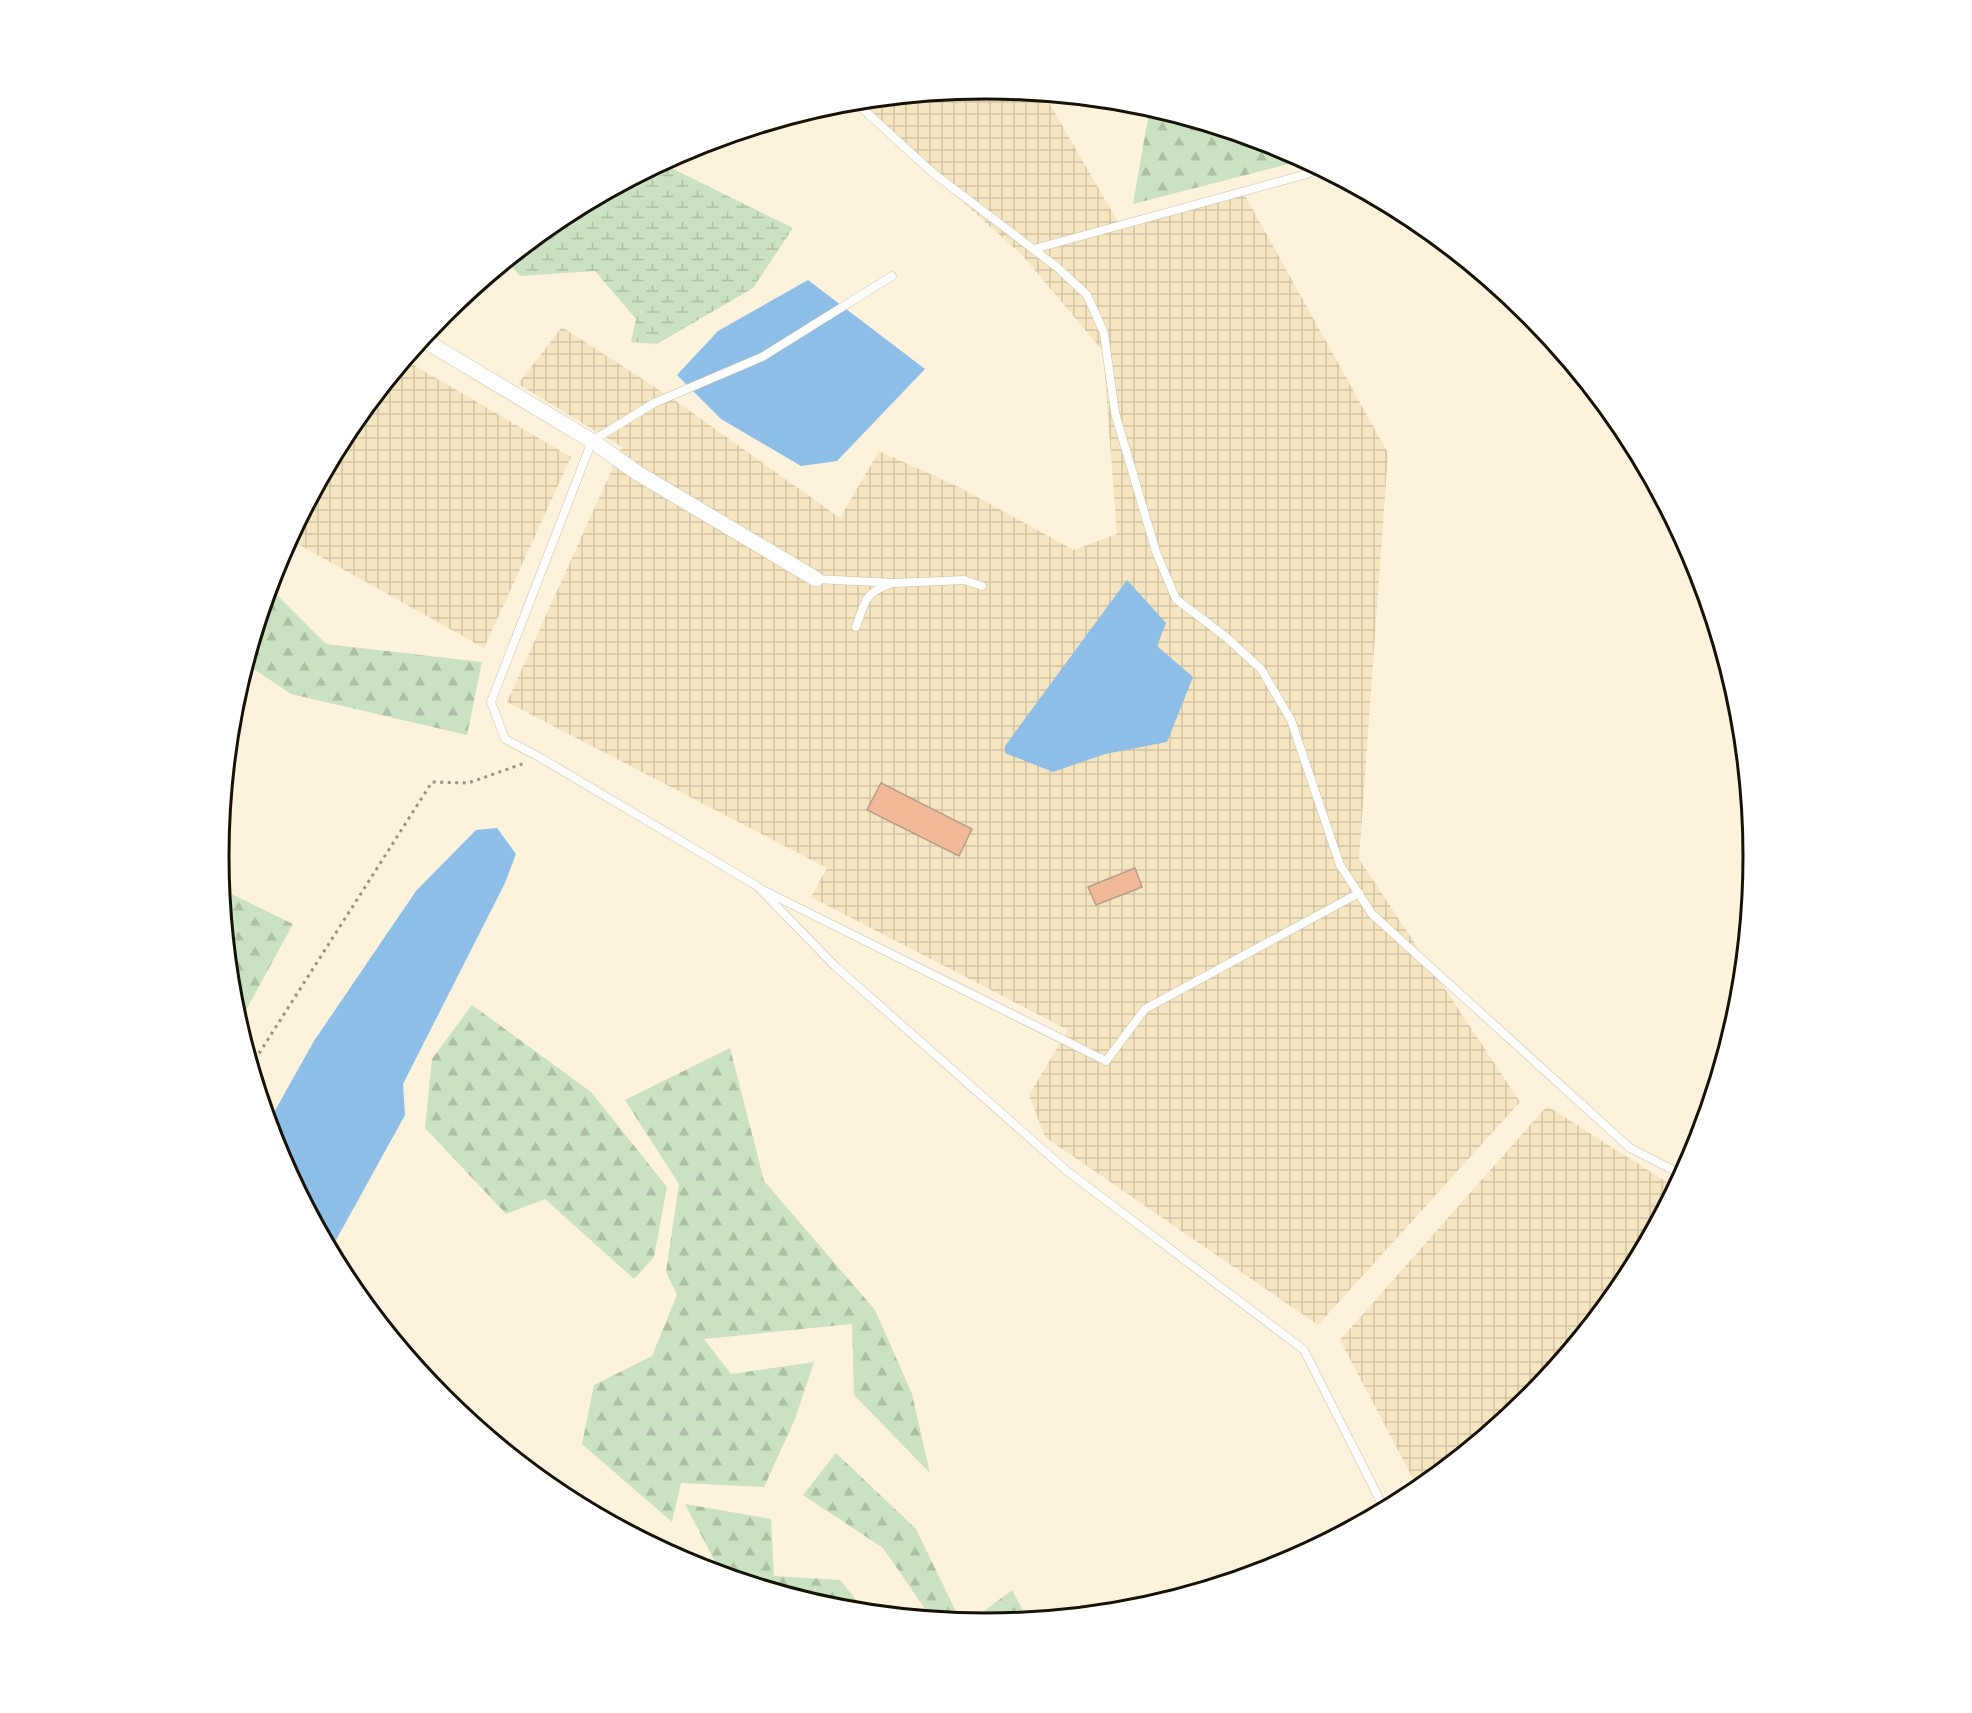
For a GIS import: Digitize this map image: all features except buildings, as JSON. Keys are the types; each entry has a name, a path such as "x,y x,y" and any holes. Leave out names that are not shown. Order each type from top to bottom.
{"street":[{"path":"429,343 592,441 639,474 816,579"}],"lane":[{"path":"863,109 933,173 1034,249 1087,295 1104,333 1115,413 1156,552 1176,599 1226,637 1261,669 1291,720 1340,865 1372,914 1630,1148 1675,1171"},
{"path":"1034,249 1310,172"},
{"path":"892,276 762,357 654,402 592,441 491,702 505,739 757,886 1106,1061 1145,1009 1359,893"},
{"path":"816,579 894,583 964,580 982,586"},
{"path":"856,627 866,599 873,590 894,583"},
{"path":"757,886 835,966 1067,1171 1304,1350 1381,1503"}],"path":[{"path":"256,1059 432,782 468,783 541,758"}],"shaded area":[{"path":"986,99 1049,102 1119,224 1243,192 1388,453 1359,859 1520,1102 1318,1325 1045,1137 1029,1095 1068,1030 811,897 827,868 507,702 622,447 518,384 562,327 673,399 840,518 879,451 959,487 1074,550 1117,534 1103,351 1022,255 861,110 936,101"},
{"path":"411,363 571,457 484,648 297,543 330,478 356,436"},
{"path":"1547,1106 1669,1183 1642,1235 1616,1277 1556,1356 1485,1426 1414,1481 1340,1340"}],"green space":[{"path":"1148,117 1229,139 1291,163 1133,204"},
{"path":"671,168 793,228 753,288 657,344 631,342 636,319 595,271 520,276 512,267 565,227 607,200"},
{"path":"276,594 326,644 482,662 467,735 291,694 252,668"},
{"path":"230,893 293,924 245,1012 235,955"},
{"path":"472,1005 591,1092 667,1187 654,1257 634,1279 545,1199 506,1214 425,1128 432,1059"},
{"path":"730,1048 764,1181 875,1310 912,1394 930,1473 854,1395 852,1324 704,1339 731,1374 814,1362 795,1419 764,1487 681,1483 672,1522 582,1444 594,1385 652,1356 677,1295 666,1272 679,1184 625,1100"},
{"path":"836,1453 916,1529 957,1613 927,1611 883,1548 803,1495"},
{"path":"685,1504 771,1519 774,1576 840,1580 859,1603 790,1588 716,1564"},
{"path":"1012,1590 1024,1612 986,1614 983,1614"}],"water":[{"path":"808,280 925,369 837,461 801,466 721,419 677,375 718,331"},
{"path":"1127,580 1166,623 1157,646 1193,677 1167,742 1105,754 1053,772 1005,753 1005,746"},
{"path":"497,828 516,854 505,883 403,1084 405,1115 335,1243 307,1192 274,1113 314,1041 416,891 476,830"}]}
